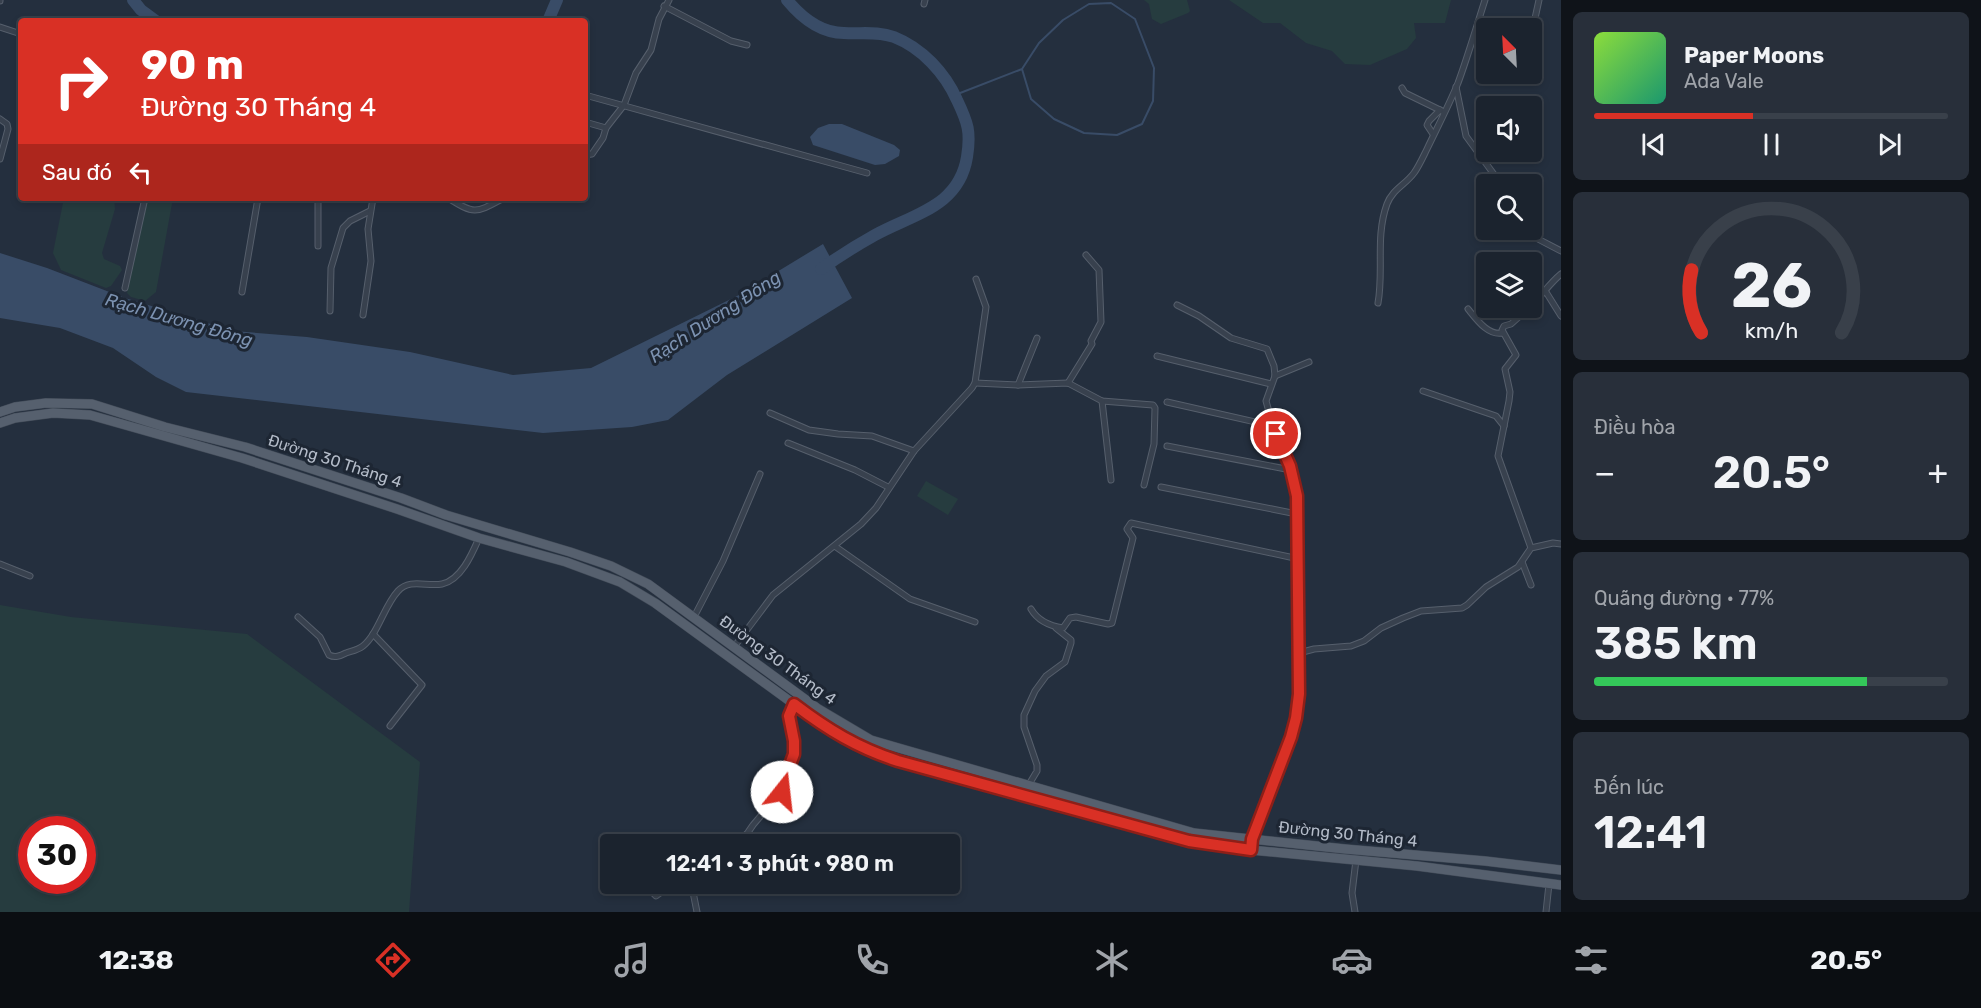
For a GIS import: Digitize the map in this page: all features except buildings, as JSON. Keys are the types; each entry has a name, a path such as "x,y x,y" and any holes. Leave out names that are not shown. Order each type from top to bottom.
{"main road":[{"name":"Đường 30 Tháng 4","path":"0,412 15,407 46,403 92,404 165,427 245,447 446,515 611,566 648,584 694,617 794,704 828,729 873,753 898,761 1113,822 1189,841 1561,885"},
{"path":"90,415 92,404"},
{"name":"Đường 30 Tháng 4","path":"0,423 15,418 53,413 90,415 242,458 479,538 566,562 620,582 731,651 843,725 871,740 902,750 1194,833 1561,870"},
{"path":"242,458 245,447"},
{"path":"397,509 401,498"},
{"path":"566,562 570,552"},
{"path":"898,761 902,750"},
{"path":"992,786 995,776"},
{"path":"1251,850 1252,839"},
{"path":"1482,875 1485,861"}],"street":[{"path":"588,155 592,154 603,138 606,128 624,105 636,73 651,50 664,6 669,0"},
{"path":"1378,303 1381,268 1379,244 1388,200 1413,173 1456,87 1485,0"},
{"path":"1535,18 1539,0"},
{"path":"664,6 731,41 747,45"},
{"path":"0,27 18,33"},
{"path":"1456,87 1466,136 1494,174"},
{"path":"1402,88 1405,93 1442,111"},
{"path":"588,95 867,173"},
{"path":"1433,134 1427,125 1429,120 1442,111"},
{"path":"0,118 7,124 8,129 0,155"},
{"path":"588,123 606,128"},
{"path":"125,288 144,201"},
{"path":"242,292 257,201"},
{"path":"318,201 318,246"},
{"path":"363,315 370,261 368,229 372,201"},
{"path":"453,201 466,209 477,210 497,201"},
{"path":"330,311 331,268 343,228 350,221 370,212"},
{"path":"1540,240 1561,251"},
{"path":"1068,383 1092,344 1091,341 1100,325 1099,270 1086,255"},
{"path":"1542,296 1552,281 1561,274"},
{"path":"731,651 773,595 836,547 876,508 914,451 967,395 975,383 986,307 976,279"},
{"path":"1546,292 1561,316"},
{"path":"1177,305 1199,316 1231,338 1267,349 1274,366 1275,376 1266,401 1273,426 1291,470 1297,496 1299,653 1296,718 1252,839"},
{"path":"1468,309 1491,332 1503,333"},
{"path":"1517,318 1511,324 1504,326 1503,333 1516,355 1505,369 1510,392 1498,456 1531,548"},
{"path":"1018,385 1037,338"},
{"path":"1157,356 1271,384"},
{"path":"1275,376 1309,362"},
{"path":"975,383 1018,385 1068,383 1102,401 1150,405 1155,408 1154,444 1144,485"},
{"path":"1423,391 1496,416 1504,426"},
{"path":"1102,401 1111,480"},
{"path":"1167,402 1273,426"},
{"path":"770,413 809,430 872,436 914,451"},
{"path":"788,443 855,470 888,487"},
{"path":"1167,446 1291,470"},
{"path":"694,617 723,561 760,474"},
{"path":"1161,487 1298,514"},
{"path":"1053,626 1063,628 1070,618 1076,617 1112,623 1133,538 1127,529 1131,523 1299,559"},
{"path":"298,617 320,637 332,657 359,649 373,634 384,611 398,591 413,583 442,584 450,581 466,563 479,538"},
{"path":"1299,653 1314,649 1351,646 1364,641 1392,622 1421,611 1462,608 1472,602 1486,587 1513,571 1531,548 1552,543 1561,544"},
{"path":"836,547 910,599 975,622"},
{"path":"1522,562 1531,585"},
{"path":"0,564 30,576"},
{"path":"1028,786 1037,771 1037,765 1024,728 1024,715 1035,691 1046,676 1065,662 1072,641 1035,616 1031,609"},
{"path":"373,634 422,685 390,726"},
{"path":"747,834 764,812 779,800 782,792 794,754 789,716 794,704"},
{"path":"1355,912 1352,893 1356,860"},
{"path":"1546,912 1550,884"},
{"path":"694,894 698,912"}],"green space":[{"path":"1144,0 1187,0 1190,11 1161,24 1152,19 1149,4"},
{"path":"1229,0 1451,0 1445,23 1414,23 1416,38 1407,49 1370,65 1345,64 1332,51 1306,43 1280,23 1263,23"},
{"path":"63,201 114,201 115,209 102,253 104,259 120,266 122,270 111,286 106,288 61,270 53,253"},
{"path":"146,201 172,201 156,292 145,301 131,297 127,293"},
{"path":"926,481 958,499 948,515 917,496"},
{"path":"0,605 71,617 247,634 420,762 409,912 0,912"}],"water":[{"path":"829,124 842,124 894,145 900,150 899,156 885,164 875,165 813,145 810,137 818,128"},
{"path":"823,244 852,298 727,375 668,420 632,427 543,433 186,392 156,377 113,348 60,328 0,318 0,253 47,268 125,298 234,331 307,337 410,352 513,375 591,368 737,296"}],"waterway":[{"name":"Rạch Dương Đông","path":"133,0 152,18"},
{"name":"Rạch Dương Đông","path":"549,18 557,0"},
{"name":"Rạch Dương Đông","path":"787,0 805,18 827,30 888,35 914,48 932,63 946,80 968,128 967,157 962,174 955,187 944,198 932,207 868,239 821,269"},
{"path":"955,95 1022,69 1039,43 1063,20 1089,4 1111,3 1135,19 1154,68 1153,101 1142,124 1117,135 1084,133 1054,119 1031,99 1022,69"}],"route":[{"path":"782,792 795,747 789,716 794,704 846,740 873,753 898,761 1113,822 1189,841 1251,850 1252,839 1291,737 1299,694 1297,496 1290,466 1276,434"}]}
